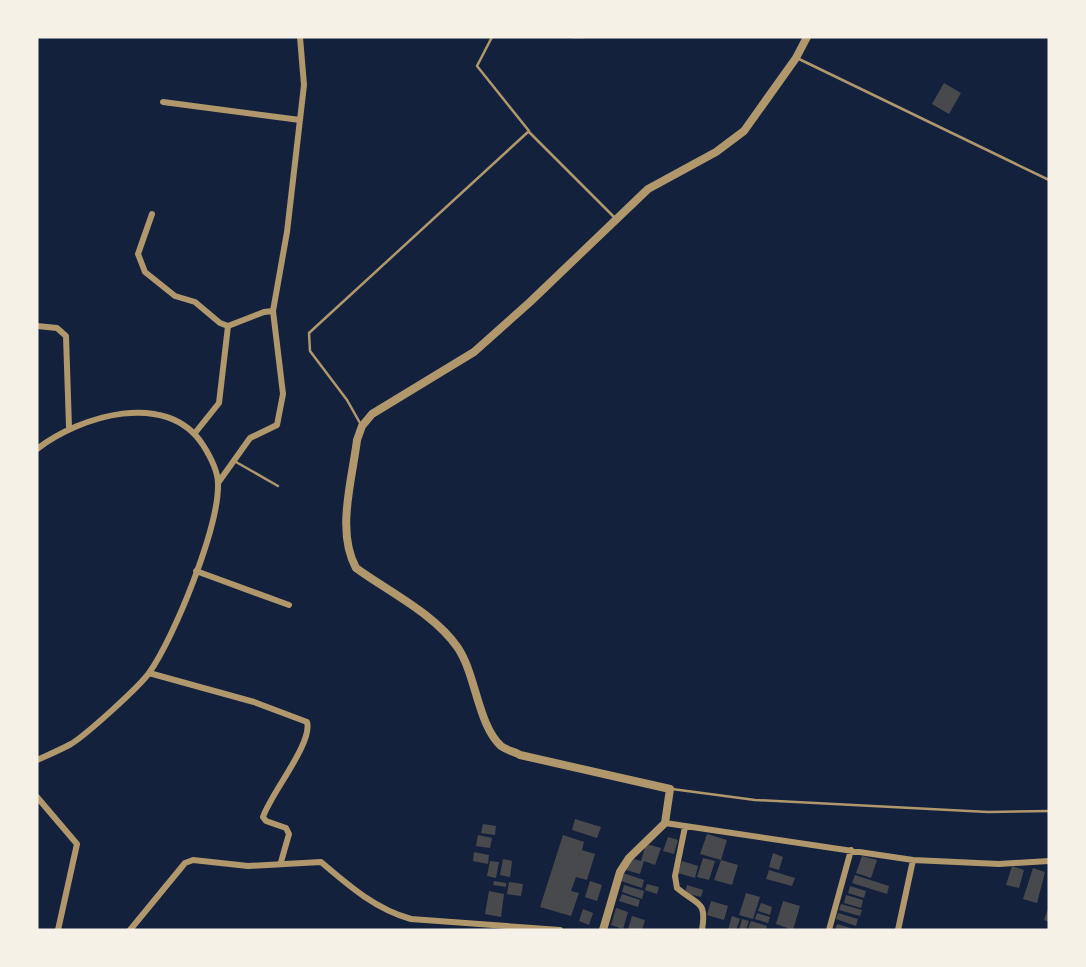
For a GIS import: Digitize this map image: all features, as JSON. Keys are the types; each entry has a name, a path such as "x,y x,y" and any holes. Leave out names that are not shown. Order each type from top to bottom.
{"street":[{"path":"218,483 250,438 277,425 283,394 273,311 304,85 300,37"},
{"path":"603,930 620,873 629,858 665,823 670,789 520,755 501,746 489,729 470,670 458,648 441,629 356,569 349,555 346,535 357,440 362,426 372,414 474,352 648,189 716,152 744,131 796,58 807,37"},
{"path":"163,102 300,120"},
{"path":"152,214 138,254 145,272 174,296 195,302 228,326"},
{"path":"228,326 273,311"},
{"path":"37,326 57,328 66,336 69,427"},
{"path":"195,433 219,403 228,326"},
{"path":"37,449 69,427 126,413 158,414 195,433 212,458 218,483 213,524 183,607 149,673 73,743 37,760"},
{"path":"196,571 289,605"},
{"path":"149,673 254,702 307,722 307,737 269,800 263,817 266,821 286,828 289,834 281,862"},
{"path":"37,797 76,844 58,930"},
{"path":"665,823 913,860 999,864 1049,862"},
{"path":"685,827 675,876 677,888 702,905 705,912 702,930"},
{"path":"829,930 851,850"},
{"path":"130,930 185,863 200,860 248,866 281,862 321,862 362,895 396,915 411,919 560,930"},
{"path":"898,930 913,860"}],"lane":[{"path":"492,37 477,66 529,131 616,219"},
{"path":"573,37 584,37"},
{"path":"796,58 1049,180"},
{"path":"362,426 347,400 310,351 309,333 529,131"},
{"path":"233,460 278,486"},
{"path":"670,789 755,800 988,812 1049,811"}],"building":[{"path":"944,83 961,93 949,114 932,104"},
{"path":"575,819 601,827 597,838 572,830"},
{"path":"483,824 496,826 495,835 481,833"},
{"path":"707,834 727,840 721,860 700,854"},
{"path":"478,835 492,838 490,848 476,846"},
{"path":"563,835 584,842 582,850 595,854 587,880 576,877 571,891 579,893 571,916 540,907"},
{"path":"668,837 678,840 674,854 663,851"},
{"path":"646,844 661,848 655,865 644,861 640,874 626,870 630,858 641,861"},
{"path":"474,852 489,855 488,864 473,861"},
{"path":"773,853 783,857 779,870 769,867"},
{"path":"862,856 877,860 871,878 856,873"},
{"path":"703,858 715,861 709,880 697,877"},
{"path":"503,859 512,861 510,877 500,875"},
{"path":"721,860 738,865 732,885 714,880"},
{"path":"490,861 499,862 496,878 487,876"},
{"path":"682,861 698,866 695,878 678,873"},
{"path":"1012,866 1024,870 1019,888 1006,885"},
{"path":"1033,868 1045,872 1037,903 1023,899"},
{"path":"769,870 795,878 792,886 766,879"},
{"path":"623,873 644,880 642,888 621,881"},
{"path":"855,875 889,886 887,894 852,883"},
{"path":"494,881 506,883 506,887 493,885"},
{"path":"590,881 602,885 597,901 585,897"},
{"path":"509,882 523,884 521,896 507,894"},
{"path":"647,884 659,887 657,894 645,890"},
{"path":"624,885 644,891 642,899 622,892"},
{"path":"687,885 703,890 701,897 685,893"},
{"path":"850,886 866,891 864,898 848,893"},
{"path":"489,891 504,894 501,917 485,914"},
{"path":"746,893 760,897 753,919 739,915"},
{"path":"622,894 640,900 638,907 619,901"},
{"path":"846,895 863,900 861,908 844,903"},
{"path":"711,901 728,906 724,920 707,915"},
{"path":"783,901 800,906 793,930 776,924"},
{"path":"761,903 772,907 770,915 758,911"},
{"path":"841,904 862,910 860,916 839,910"},
{"path":"1049,906 1049,922 1044,920"},
{"path":"616,908 628,912 623,929 611,925"},
{"path":"583,909 593,913 589,925 579,921"},
{"path":"757,913 770,917 768,923 755,919"},
{"path":"838,913 858,919 856,926 836,919"},
{"path":"632,916 645,920 642,930 628,929"},
{"path":"732,916 740,919 736,930 728,930"},
{"path":"742,919 749,921 746,930 739,930"},
{"path":"751,921 767,926 766,930 748,929"},
{"path":"837,924 857,930 835,930"}]}
